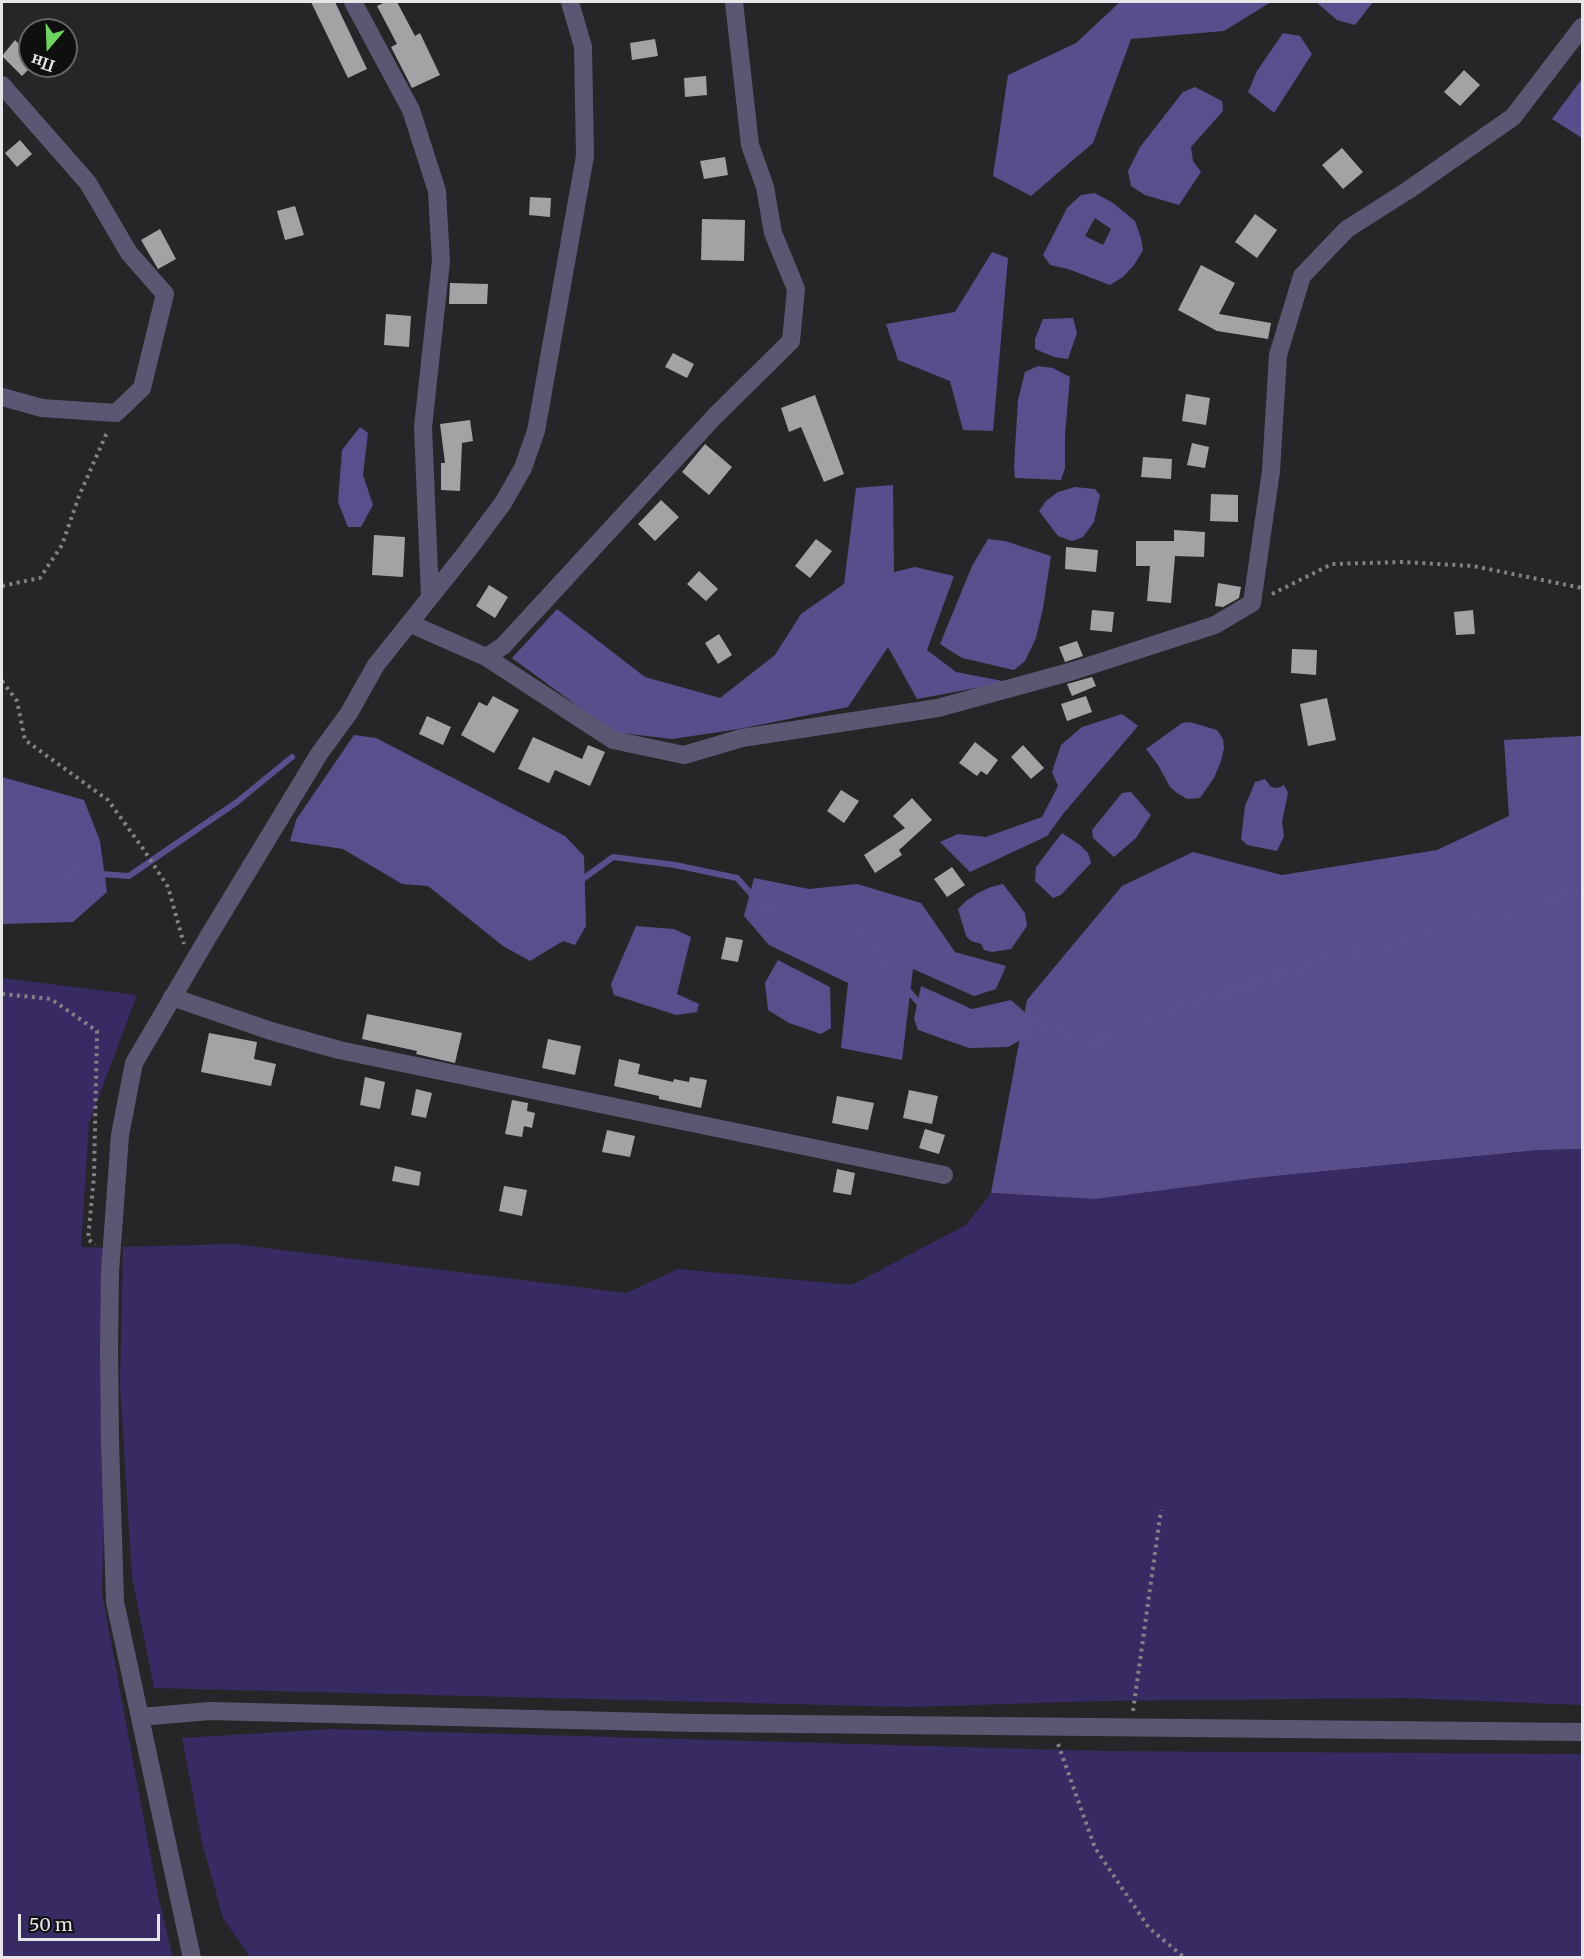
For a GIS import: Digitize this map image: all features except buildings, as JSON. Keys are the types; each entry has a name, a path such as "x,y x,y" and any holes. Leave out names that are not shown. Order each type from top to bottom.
{"street":[{"path":"353,2 411,110 437,191 441,261 423,427 430,597"},
{"path":"192,1958 115,1602 109,1418 111,1258 120,1135 134,1063 172,997 319,754 349,713 376,665 468,550 503,502 523,468 536,430 585,156 583,47 570,2"},
{"path":"486,657 503,646 715,417 791,341 796,289 773,233 765,187 750,145 734,2"},
{"path":"411,624 486,657 613,740 684,755 742,738 938,708 1073,671 1215,626 1252,603 1271,471 1278,355 1302,276 1347,229 1407,191 1513,117 1582,27"},
{"path":"2,86 88,183 129,253 165,294 142,388 116,413 42,408 2,398"},
{"path":"172,997 271,1031 339,1050 944,1175"},
{"path":"140,1717 210,1711 693,1723 1582,1732"}],"path":[{"path":"2,586 40,578 62,545 79,496 116,413"},
{"path":"1252,603 1332,564 1403,562 1473,566 1582,588"},
{"path":"2,681 17,700 25,740 108,800 144,850 168,887 191,966"},
{"path":"2,994 51,999 97,1031 94,1176 88,1239 111,1258"},
{"path":"1131,1727 1161,1510"},
{"path":"1052,1726 1095,1848 1149,1928 1185,1958"}],"shaded area":[{"path":"1120,2 1271,2 1224,31 1131,39 1093,143 1031,196 993,176 1008,75 1076,43"},
{"path":"1316,2 1373,2 1355,25 1337,20"},
{"path":"1283,33 1300,36 1312,54 1274,113 1248,92 1257,71"},
{"path":"1582,79 1582,138 1552,119"},
{"path":"1195,87 1222,101 1223,111 1191,147 1193,161 1201,172 1179,205 1145,195 1131,186 1128,171 1140,147 1183,92"},
{"path":"1095,193 1113,203 1135,221 1141,238 1143,250 1134,265 1123,277 1110,285 1068,269 1050,265 1043,255 1067,208 1081,195","holes":["1095,218 1111,229 1103,245 1085,236"]},
{"path":"992,252 1008,258 993,431 963,430 950,381 898,360 886,324 955,312"},
{"path":"1073,318 1077,333 1068,359 1054,357 1035,349 1035,339 1043,319"},
{"path":"1038,366 1053,368 1070,377 1065,435 1065,468 1061,480 1015,478 1018,400 1025,372"},
{"path":"360,427 368,433 363,475 373,505 361,527 348,527 338,502 342,450"},
{"path":"893,485 894,572 915,567 954,576 927,650 956,672 1008,682 917,699 888,647 848,707 739,729 672,739 613,732 512,658 557,609 645,677 720,698 775,655 801,614 844,584 856,488"},
{"path":"1075,487 1095,489 1100,495 1094,522 1083,537 1072,541 1058,536 1039,511 1046,501 1058,492"},
{"path":"988,539 1005,541 1051,556 1036,638 1025,661 1014,670 962,658 940,644 972,566"},
{"path":"1122,714 1138,726 1047,836 970,872 940,842 958,834 986,837 1042,817 1058,786 1052,772 1061,745 1082,727"},
{"path":"1190,722 1217,730 1223,739 1224,748 1214,778 1200,798 1187,799 1170,787 1146,749 1182,723"},
{"path":"354,735 376,738 565,836 584,856 586,926 575,945 563,941 530,961 503,946 428,886 402,884 343,849 290,841 296,820"},
{"path":"1582,736 1582,1149 1539,1150 1255,1178 1096,1199 991,1193 1027,1000 1122,886 1193,852 1282,875 1437,850 1509,816 1504,740"},
{"path":"2,777 84,800 100,841 107,892 73,922 2,924"},
{"path":"1265,779 1271,787 1278,788 1284,785 1288,793 1282,822 1284,836 1277,851 1247,845 1241,839 1245,806 1255,782"},
{"path":"1131,792 1151,815 1136,838 1114,857 1093,838 1092,830 1122,793"},
{"path":"1062,833 1088,853 1091,863 1061,895 1053,898 1035,881 1036,867"},
{"path":"754,878 809,889 857,884 921,903 955,952 1006,966 996,989 974,996 913,969 902,1060 841,1048 848,983 769,945 744,916"},
{"path":"1003,884 1025,913 1027,926 1011,949 992,952 984,950 981,944 971,941 966,936 958,909 978,893"},
{"path":"636,926 674,929 691,937 677,994 699,1004 697,1012 676,1015 614,995 611,984"},
{"path":"778,960 830,987 831,1028 821,1034 789,1023 768,1010 765,983"},
{"path":"2,978 137,995 89,1123 81,1247 112,1248 102,1593 158,1896 173,1957 2,1958"},
{"path":"921,986 972,1009 1011,1000 1038,1024 1026,1037 1008,1047 969,1048 918,1030 914,1019"},
{"path":"1582,1149 1582,1705 1405,1698 1101,1701 908,1707 154,1688 132,1577 120,1384 123,1247 234,1244 626,1293 678,1269 852,1285 966,1225 991,1193 1096,1199 1255,1178 1539,1150"},
{"path":"331,1729 1101,1751 1582,1754 1582,1957 250,1957 223,1918 202,1842 182,1738"}],"waterway":[{"path":"2,867 129,876 237,802 292,757"},
{"path":"580,881 613,857 675,865 737,878 762,906 862,937 918,1002 925,1003"},
{"path":"1032,1023 1094,1044 1111,1032 1311,964 1582,892"}]}
